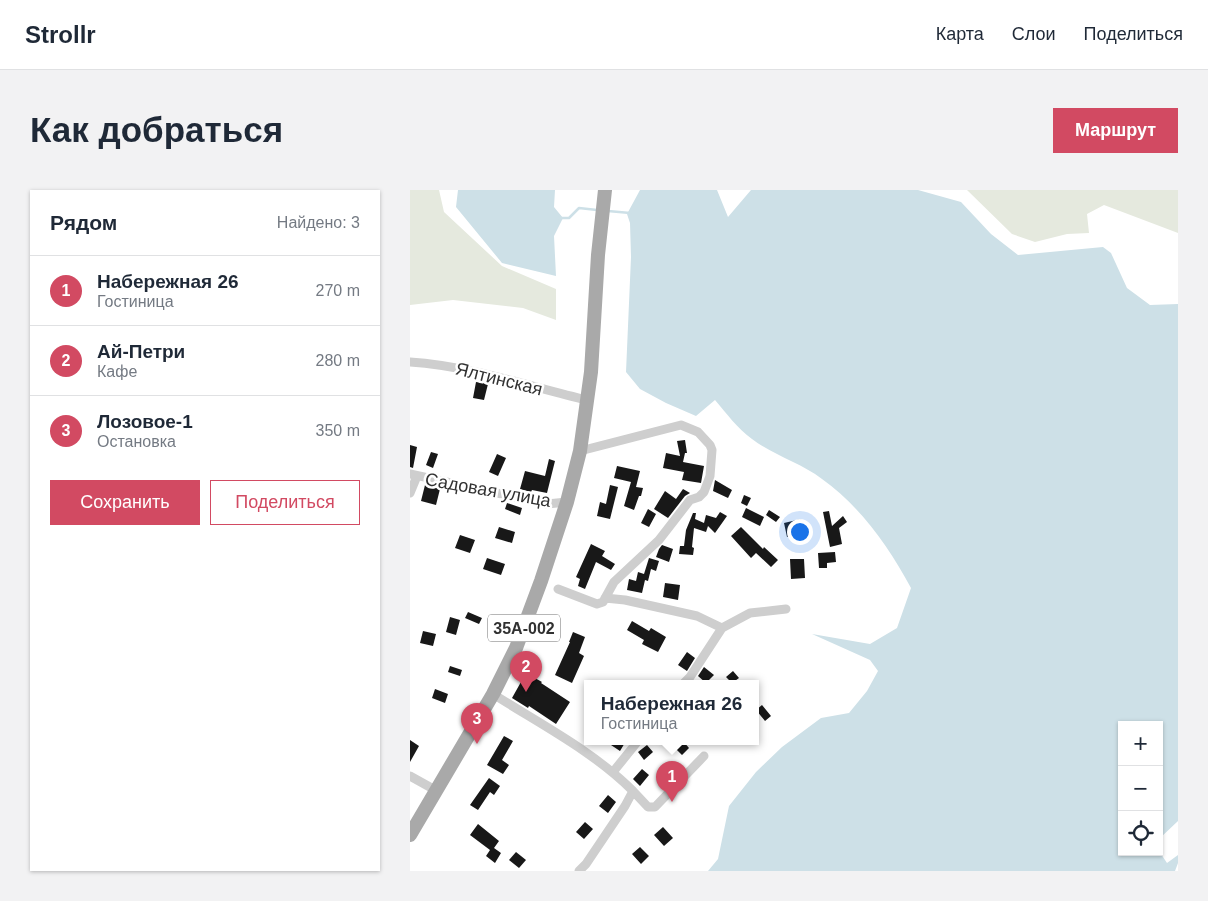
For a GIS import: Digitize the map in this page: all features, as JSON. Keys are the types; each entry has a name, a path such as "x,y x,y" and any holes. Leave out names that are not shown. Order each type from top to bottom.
{"main road":[{"name":"35А-002","path":"410,835 493,694 516,648 567,502 580,451 593,352 598,255 605,193"}],"street":[{"name":"Ялтинская","path":"410,362 485,373 587,400"},
{"path":"558,589 597,604 603,602 614,582 659,540 690,500 699,497 704,492 710,476 712,450 710,445 698,432 681,426 580,451"},
{"path":"410,493 413,475"},
{"name":"Садовая улица","path":"413,475 547,504 567,502"},
{"path":"605,598 625,600 697,616 722,628"},
{"path":"687,680 722,628 750,613 786,609"},
{"path":"493,694 564,738 613,772 648,806 655,807 704,756"},
{"path":"613,772 635,745"},
{"path":"410,776 437,791"},
{"path":"579,871 586,864 633,791"}],"shaded area":[{"path":"410,190 439,190 444,212 502,266 556,289 556,320 523,308 453,300 410,305"},
{"path":"458,190 555,190 554,207 563,218 554,236 556,276 502,263 456,207"},
{"path":"640,190 717,190 728,217 751,190 918,190 961,202 991,234 1018,255 1103,247 1111,253 1127,288 1150,305 1178,304 1178,821 1163,835 1163,721 1118,721 1118,856 1162,856 1167,863 1178,855 1175,871 708,871 718,859 729,806 756,772 782,747 821,718 849,713 867,691 878,671 870,660 812,634 870,644 897,628 911,588 893,557 872,528 849,502 822,479 752,439 737,426 715,400 696,416 640,389 626,372 631,257 630,223 627,214"},
{"path":"967,190 1178,190 1178,233 1104,205 1087,214 1089,233 1067,234 1035,242 1012,234"}],"building":[{"path":"476,382 488,384 484,400 473,398"},
{"path":"685,440 687,453 685,453 683,462 704,466 701,483 682,480 684,472 663,468 666,453 680,456 677,441"},
{"path":"410,445 417,447 413,468 410,467"},
{"path":"431,452 438,454 433,468 426,465"},
{"path":"497,454 506,458 498,476 489,472"},
{"path":"549,459 555,461 547,493 520,489 525,471 545,476"},
{"path":"617,466 640,471 636,487 643,488 634,510 624,506 631,482 614,478"},
{"path":"715,480 732,490 728,498 713,491"},
{"path":"425,485 440,489 436,505 421,501"},
{"path":"610,485 618,487 610,519 597,516 600,502 606,504"},
{"path":"683,489 690,493 685,496 668,518 654,509 665,491 676,499"},
{"path":"744,495 751,498 747,506 741,503"},
{"path":"507,503 522,508 520,515 505,509"},
{"path":"746,508 764,517 760,526 742,517"},
{"path":"648,509 656,514 649,527 641,523"},
{"path":"769,510 780,517 776,522 766,515"},
{"path":"829,511 832,526 843,516 847,522 839,528 842,544 830,547 823,512"},
{"path":"720,512 727,516 715,533 708,526 706,532 694,528 693,555 679,554 680,546 684,546 686,530 693,513 696,513 695,519 704,523 706,515 716,518"},
{"path":"801,519 804,533 787,537 784,523"},
{"path":"499,527 515,532 512,543 495,538"},
{"path":"741,527 763,549 764,547 778,560 771,567 756,553 751,558 731,536"},
{"path":"460,535 475,540 470,553 455,548"},
{"path":"591,544 605,551 602,556 615,564 611,570 596,562 585,589 578,586 580,579 576,577"},
{"path":"662,545 673,549 669,562 656,557"},
{"path":"835,552 836,562 827,563 827,568 819,568 818,553"},
{"path":"487,558 505,564 501,575 483,569"},
{"path":"649,558 659,561 656,571 651,569 648,581 645,580 642,593 627,590 629,579 636,581 638,572 644,574"},
{"path":"790,559 804,559 805,578 791,579"},
{"path":"665,583 680,585 678,600 663,597"},
{"path":"468,612 482,618 479,624 465,618"},
{"path":"450,617 460,620 456,635 446,632"},
{"path":"632,621 649,631 651,628 666,637 658,652 642,644 644,640 627,630"},
{"path":"423,631 436,634 433,646 420,643"},
{"path":"573,632 585,637 579,653 584,656 572,683 555,675"},
{"path":"687,652 695,658 687,671 678,665"},
{"path":"450,666 462,670 460,676 448,672"},
{"path":"704,667 714,675 709,680 703,680 698,676"},
{"path":"733,671 739,678 729,680 726,677"},
{"path":"526,673 570,702 556,724 529,706 528,708 512,698"},
{"path":"435,689 448,694 445,703 432,698"},
{"path":"762,705 771,716 765,721 759,714 759,708"},
{"path":"504,736 513,741 502,760 509,765 503,774 487,765"},
{"path":"410,740 419,746 410,762"},
{"path":"611,745 624,745 620,751"},
{"path":"647,745 653,752 644,760 638,752"},
{"path":"686,745 689,748 682,755 673,746"},
{"path":"642,769 649,775 640,786 633,779"},
{"path":"489,778 500,786 494,795 490,792 478,810 470,805"},
{"path":"608,795 616,802 608,813 599,806"},
{"path":"585,822 593,829 584,839 576,832"},
{"path":"478,824 499,841 494,848 501,853 495,863 486,856 490,850 470,835"},
{"path":"663,827 673,838 664,846 654,835"},
{"path":"640,847 649,856 641,864 632,854"},
{"path":"516,852 526,860 519,868 509,860"}],"waterway":[{"path":"559,218 569,218 579,208 597,210"},
{"path":"608,211 630,213"}],"place":[{"name":"Ай-Петри","path":"526,692"},
{"name":"Лозовое-1","path":"477,744"},
{"name":"Набережная 26","path":"672,802"}]}
